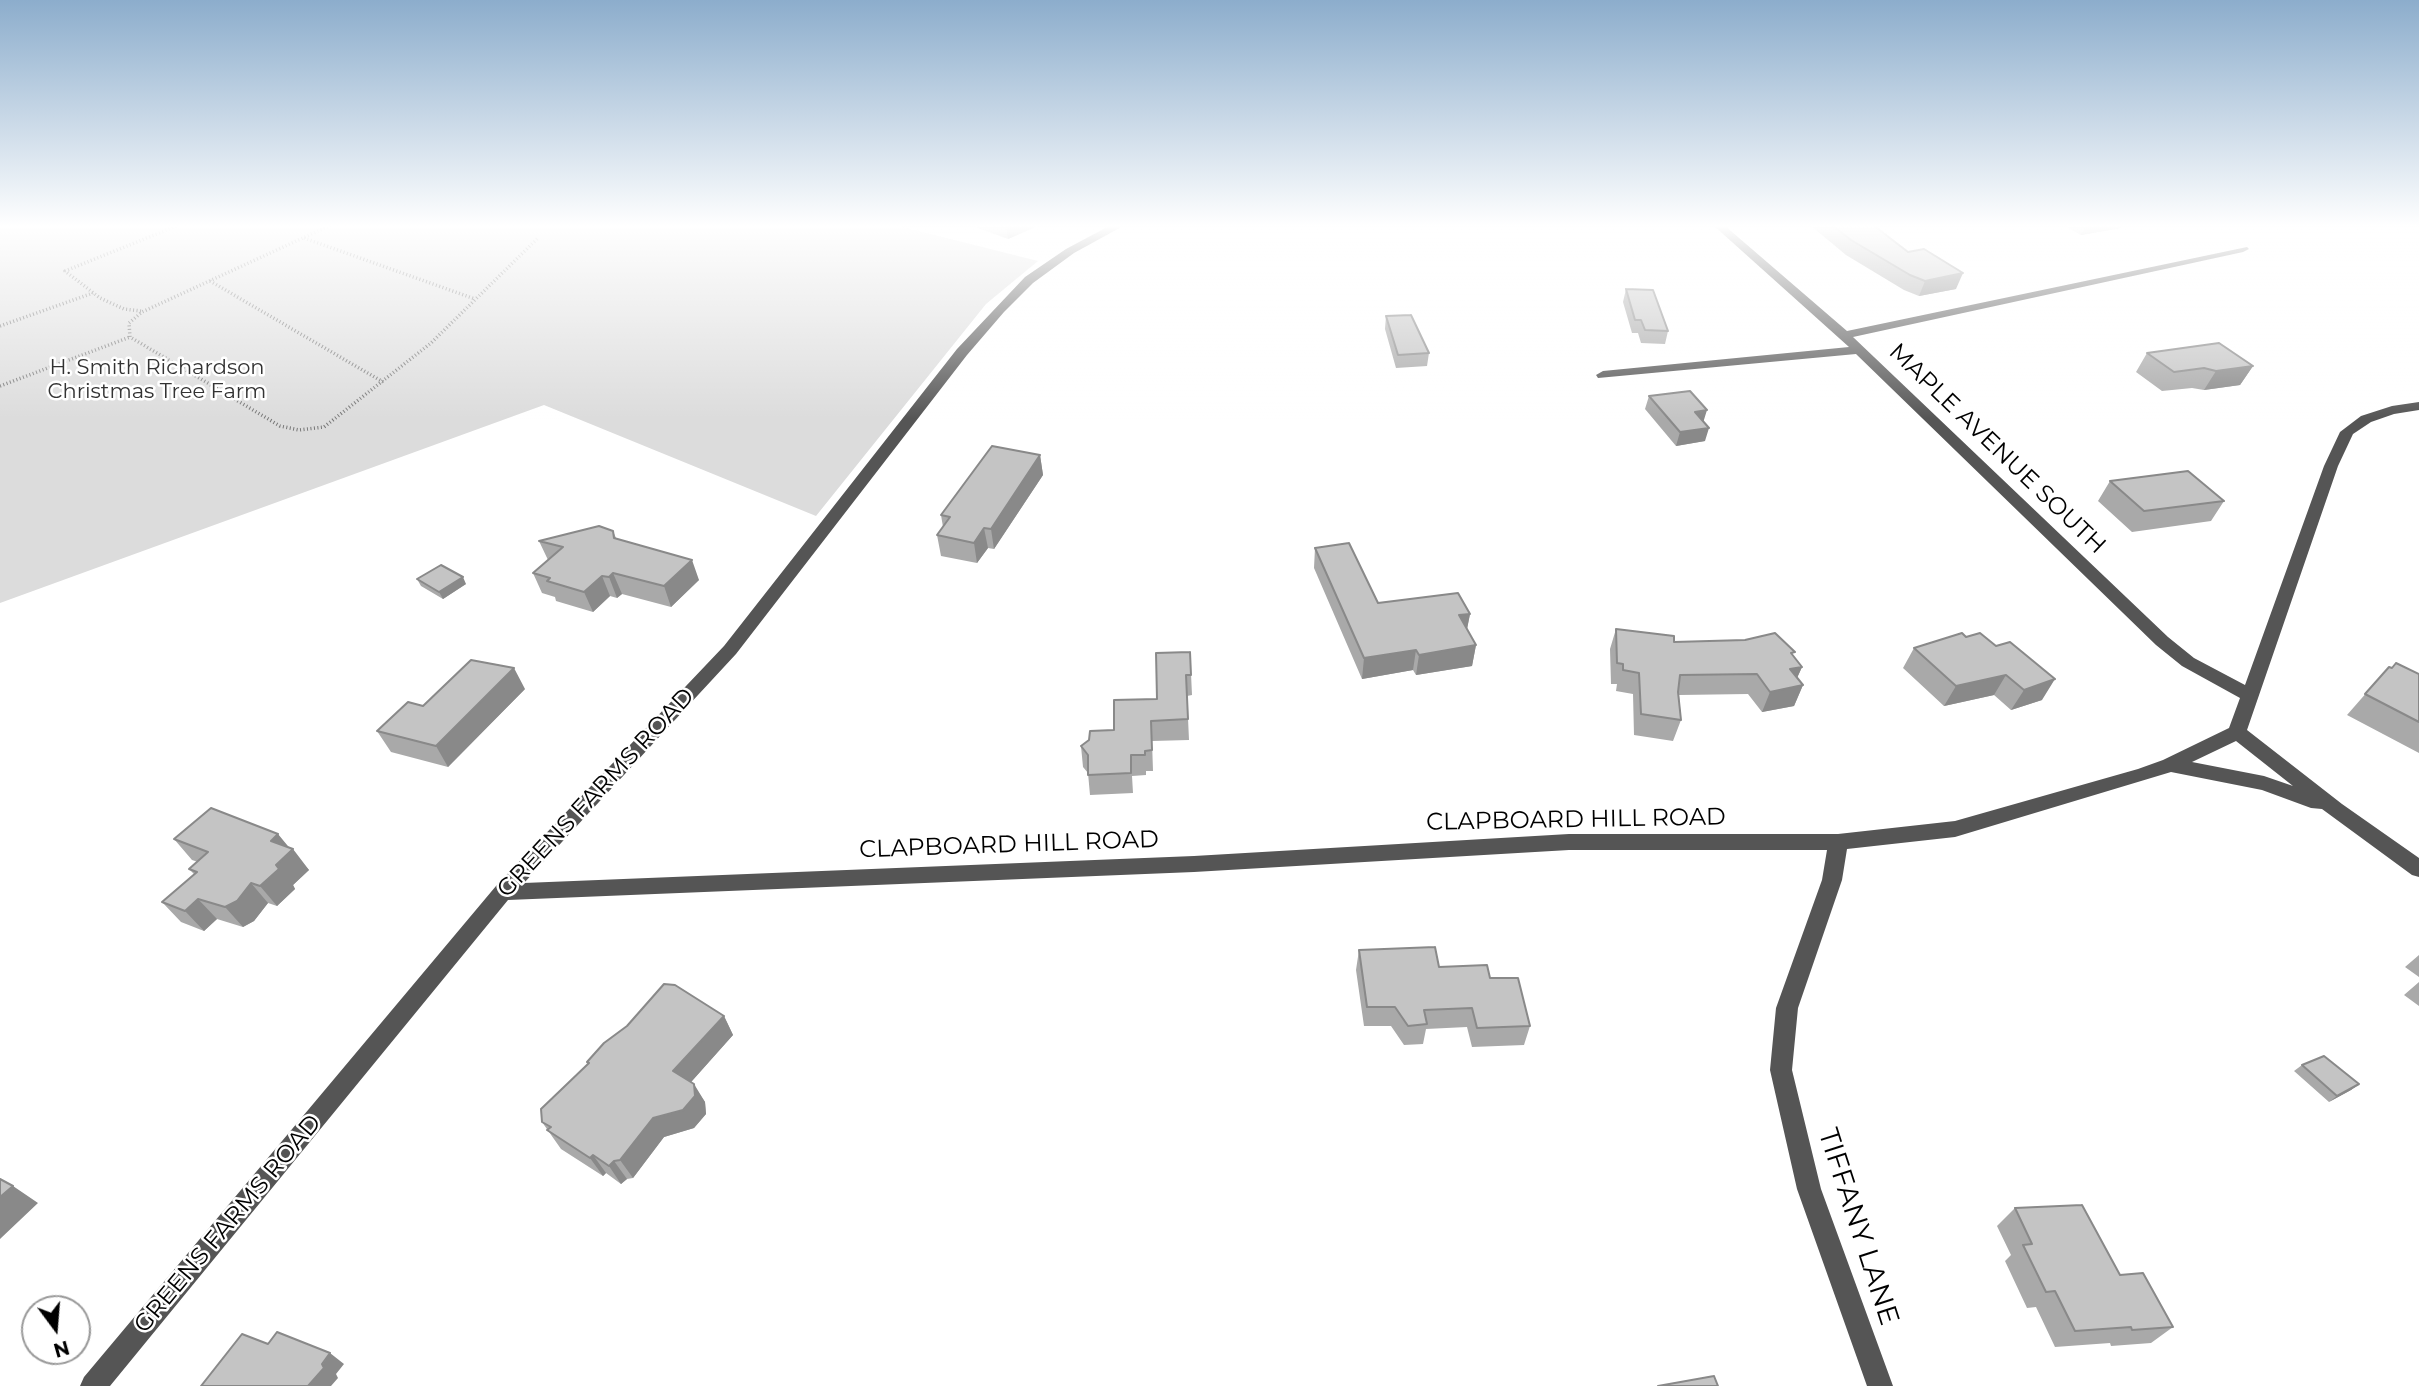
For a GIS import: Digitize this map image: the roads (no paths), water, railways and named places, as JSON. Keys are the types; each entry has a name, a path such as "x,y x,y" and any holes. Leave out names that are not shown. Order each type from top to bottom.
{"street":[{"name":"GREENS FARMS ROAD","path":"93,1386 503,892 730,650 962,352 1019,290"},
{"name":"MAPLE AVENUE SOUTH","path":"1792,290 1844,335 2162,641 2188,662 2250,695"},
{"path":"1844,335 2052,290"},
{"path":"1603,375 1859,350"},
{"path":"2419,406 2392,410 2366,419 2347,432 2331,466 2237,732 2334,809 2419,869"},
{"name":"CLAPBOARD HILL ROAD","path":"503,892 1194,864 1569,842 1838,842 1955,829 2065,799 2170,765 2237,732"},
{"path":"2170,765 2264,783 2334,809"},
{"name":"TIFFANY LANE","path":"1838,842 1832,880 1787,1008 1781,1070 1809,1189 1880,1386"}],"park label":[{"name":"H. Smith Richardson Christmas Tree Farm","path":"157,380"}]}
